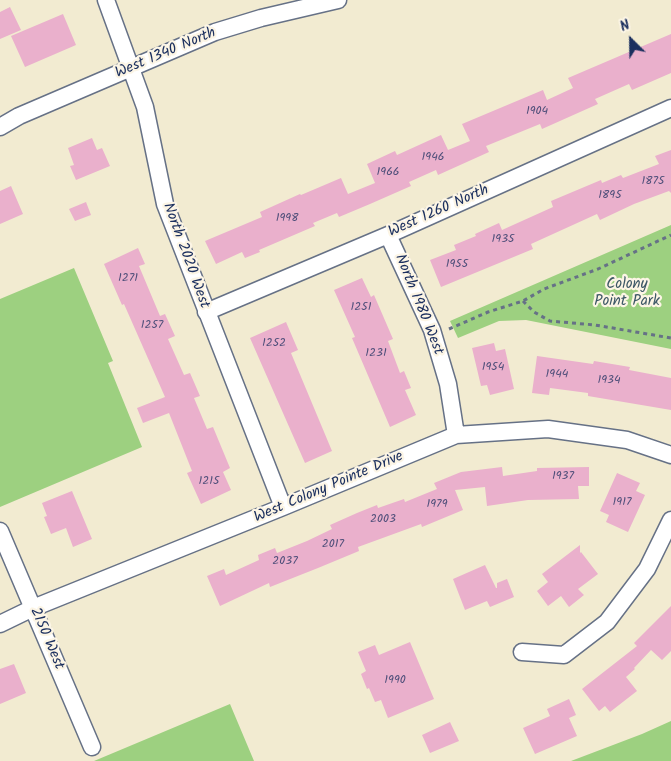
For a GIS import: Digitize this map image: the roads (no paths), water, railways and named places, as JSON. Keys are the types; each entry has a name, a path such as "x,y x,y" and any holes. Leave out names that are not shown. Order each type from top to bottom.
{"street":[{"name":"North 2020 West","path":"106,0 145,107 165,204 283,507"},
{"name":"West 1340 North","path":"0,127 19,116 215,32 261,18 338,0"},
{"name":"West 1260 North","path":"206,312 388,235 671,108"},
{"name":"North 1980 West","path":"388,235 432,330 448,384 456,435"},
{"name":"West Colony Pointe Drive","path":"0,624 33,608 456,435 548,429 627,440 671,455"},
{"path":"522,652 564,656 607,622 647,569 671,520"},
{"name":"2150 West","path":"0,531 92,747"}],"park label":[{"name":"Colony Point Park","path":"627,294"}]}
